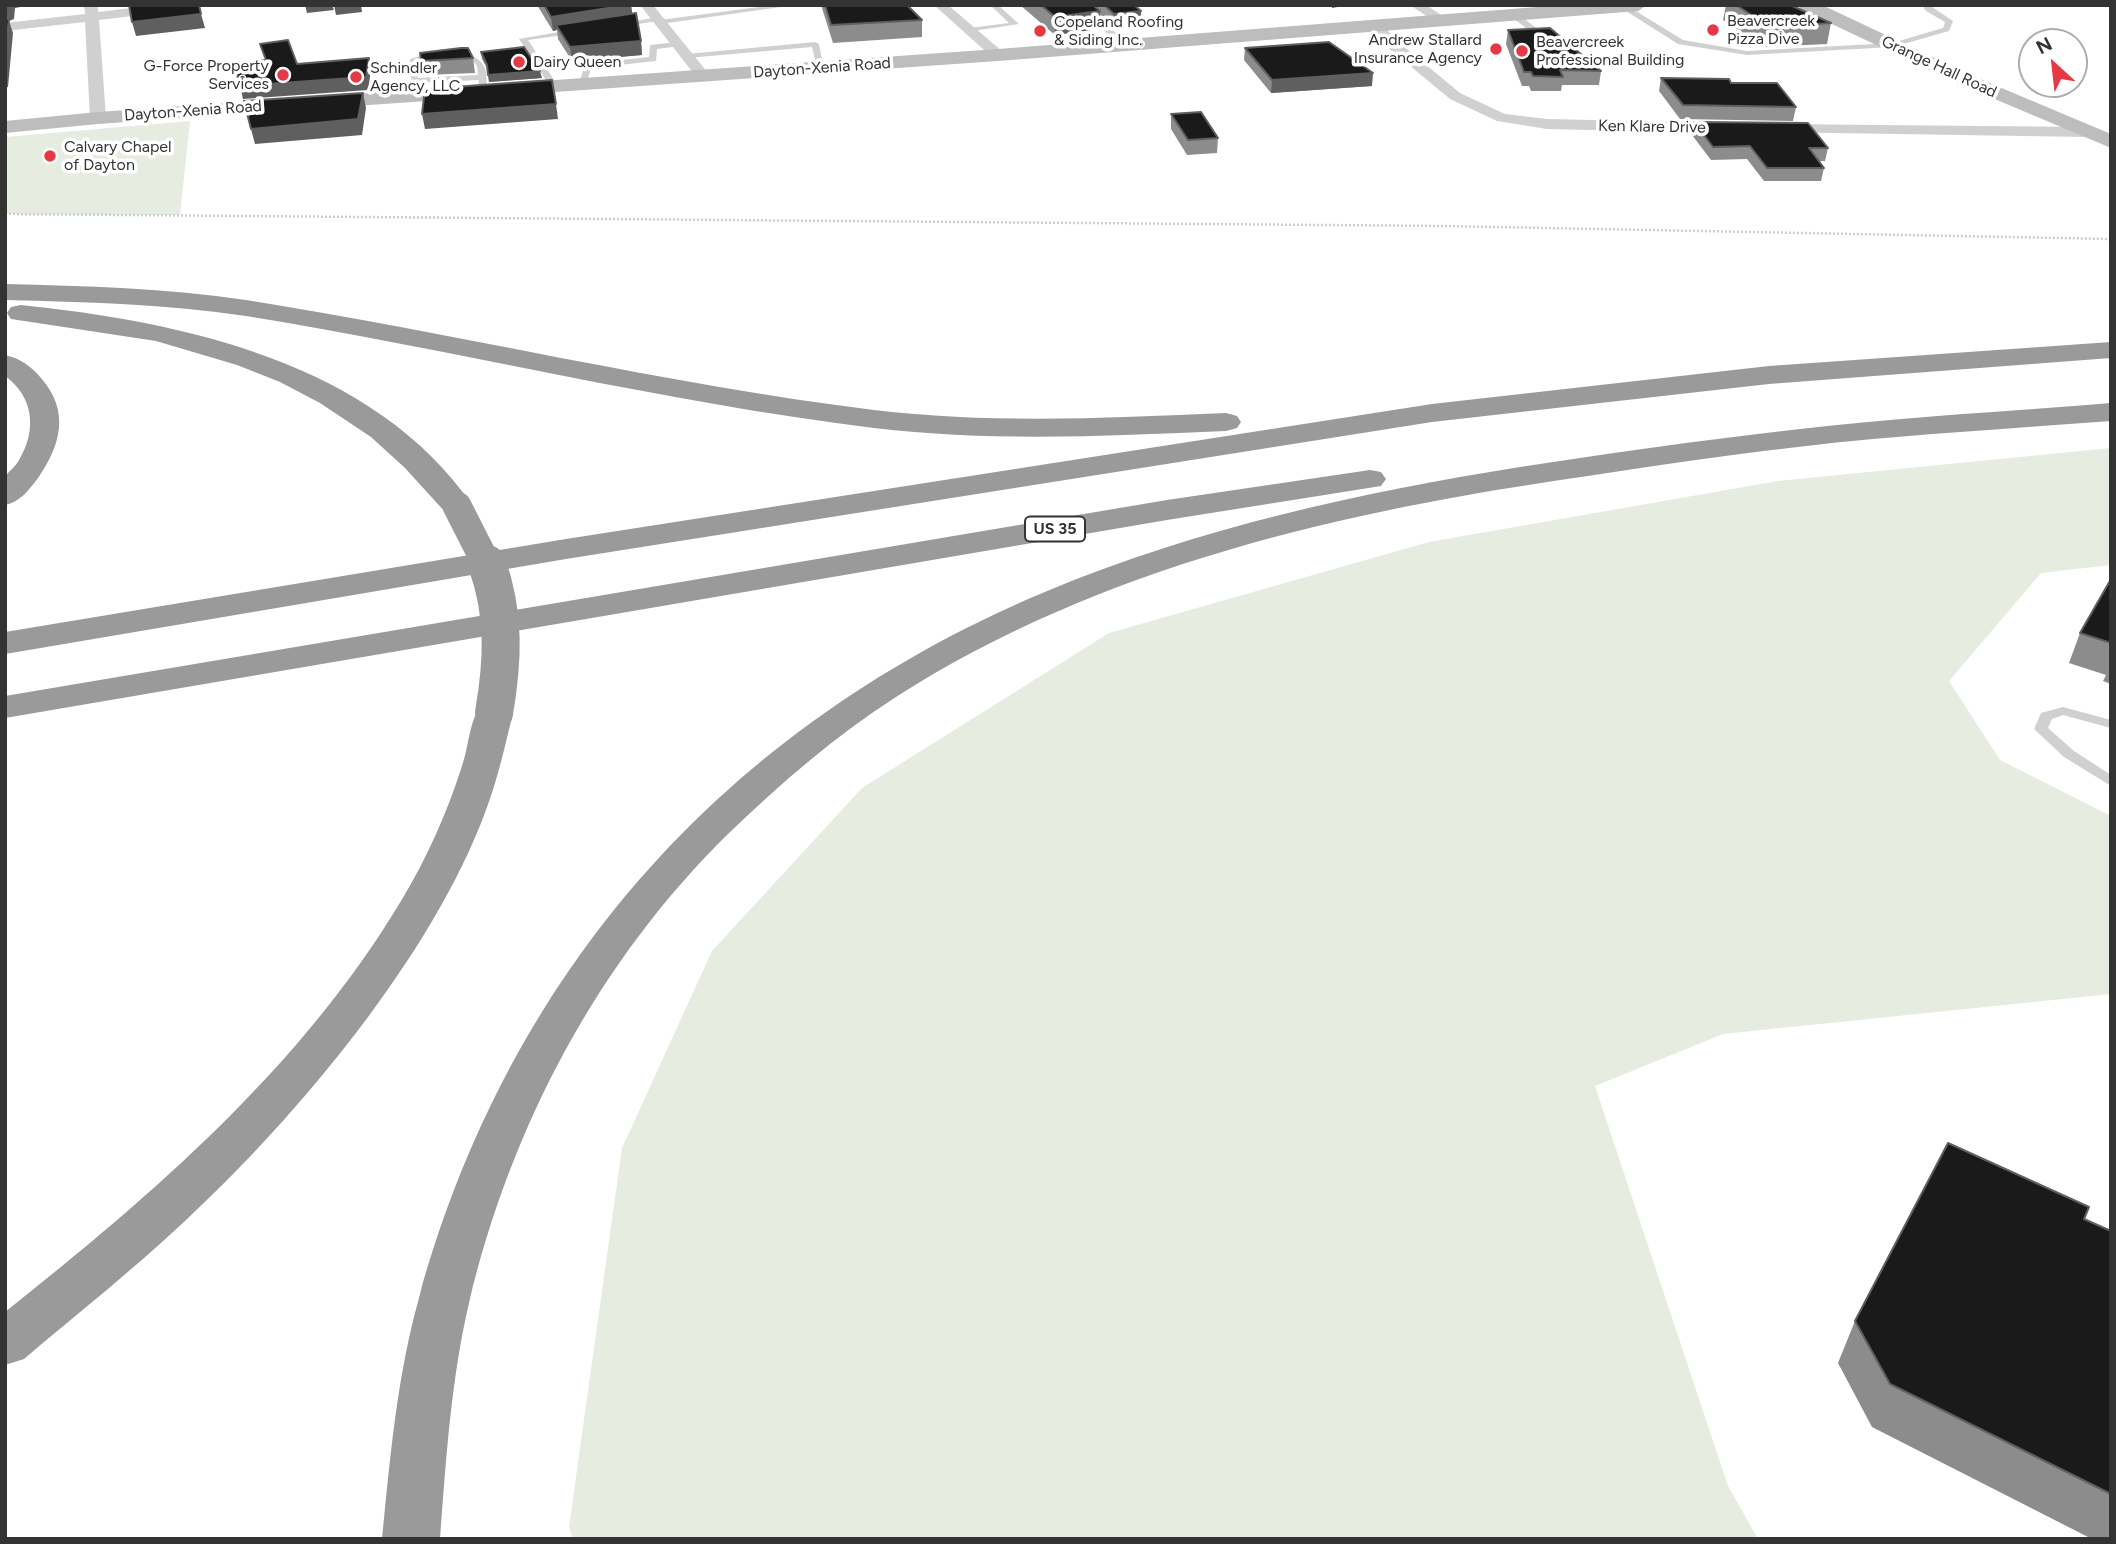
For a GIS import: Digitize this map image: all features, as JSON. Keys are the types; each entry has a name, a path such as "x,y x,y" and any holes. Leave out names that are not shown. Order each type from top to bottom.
{"highway":[{"path":"5,292 143,296 245,308 659,385 875,419 1006,428 1298,421"},
{"path":"5,312 80,320 154,334 235,356 275,371 332,398 369,421 409,453 457,506 481,545 498,589 504,648 488,748 475,792 437,875 364,988 261,1113 150,1224 9,1339"},
{"path":"5,627 590,531 1531,386 1784,361 1980,347 2111,348"},
{"path":"5,643 579,547 1432,413 1769,375 2111,348"},
{"path":"5,363 34,384 44,401 48,420 44,443 33,465 5,496"},
{"name":"US 35","path":"5,707 1167,510 1438,468 1793,425 2111,401"},
{"path":"411,1539 422,1407 443,1302 466,1225 505,1126 530,1073 567,1006 607,946 650,890 696,840 747,791 853,706 955,645 1060,597 1203,546 1339,509 1491,479 1813,437 2111,412"}],"main road":[{"name":"Grange Hall Road","path":"1807,5 2111,142"},
{"name":"Dayton-Xenia Road","path":"5,128 415,89 482,84 554,86 704,76 1630,6"}],"street":[{"path":"5,27 92,11 192,5"},
{"path":"646,5 704,76"},
{"path":"940,5 998,55"},
{"path":"1416,5 1442,20"},
{"path":"92,11 98,118"},
{"name":"Ken Klare Drive","path":"1376,26 1410,60 1462,101 1486,113 1512,120 1547,124 2087,132"}],"lane":[{"path":"968,30 1015,24 993,5"},
{"path":"1081,5 1124,45"},
{"path":"1630,6 1681,42 1705,48 1759,53 1893,45 1921,39 1949,26 1949,21 1928,10 1925,5"},
{"path":"612,27 777,8"},
{"path":"1513,14 1537,32"},
{"path":"554,86 523,39 586,30"},
{"path":"583,84 588,66 653,59 653,47 677,44"},
{"path":"687,56 815,44 821,68"},
{"path":"415,89 413,61 430,56 471,56 478,61 482,84"},
{"path":"1410,60 1466,57"},
{"path":"2111,724 2063,710 2046,716 2041,729 2069,754 2111,782"}],"path":[{"path":"5,214 1443,226 2111,239"}],"shaded area":[{"path":"190,121 180,215 5,214 5,137"},
{"path":"2111,448 2111,565 2041,573 1949,681 2000,760 2111,816 2111,994 1723,1034 1595,1086 1728,1486 1758,1539 573,1539 569,1527 622,1148 712,951 862,788 1109,633 1429,542 1778,481"}],"building":[{"path":"129,5 199,5 201,14 132,22"},
{"path":"544,5 627,5 551,17"},
{"path":"825,5 907,5 922,20 831,25"},
{"path":"1041,5 1093,5 1100,11 1055,17"},
{"path":"1104,5 1134,5 1141,11 1114,14"},
{"path":"1736,5 1790,5 1831,23 1770,27"},
{"path":"636,13 641,41 570,47 556,25"},
{"path":"5,19 9,19 5,51"},
{"path":"1550,28 1601,71 1560,70 1563,77 1533,76 1531,72 1524,72 1508,30"},
{"path":"288,40 297,64 369,58 366,77 240,86 234,63 266,60 260,44"},
{"path":"1329,42 1373,73 1272,80 1245,48"},
{"path":"524,47 540,71 488,75 481,52"},
{"path":"468,48 473,58 421,61 420,53"},
{"path":"1661,78 1777,83 1796,107 1683,105"},
{"path":"552,80 556,104 422,114 425,89"},
{"path":"363,93 358,119 251,129 244,101"},
{"path":"1201,112 1218,138 1188,140 1171,114"},
{"path":"1694,122 1808,123 1828,148 1809,148 1824,168 1767,168 1750,146 1713,147"},
{"path":"2111,579 2111,643 2080,633"},
{"path":"1948,1143 2089,1207 2084,1219 2111,1231 2111,1494 1890,1384 1855,1321"}],"place":[{"name":"Beavercreek Pizza Dive","path":"1713,30"},
{"name":"Copeland Roofing & Siding Inc.","path":"1040,31"},
{"name":"Andrew Stallard Insurance Agency","path":"1496,49"},
{"name":"Beavercreek Professional Building","path":"1522,51"},
{"name":"Dairy Queen","path":"519,62"},
{"name":"G-Force Property Services","path":"283,75"},
{"name":"Schindler Agency, LLC","path":"356,77"},
{"name":"Calvary Chapel of Dayton","path":"50,156"}]}
